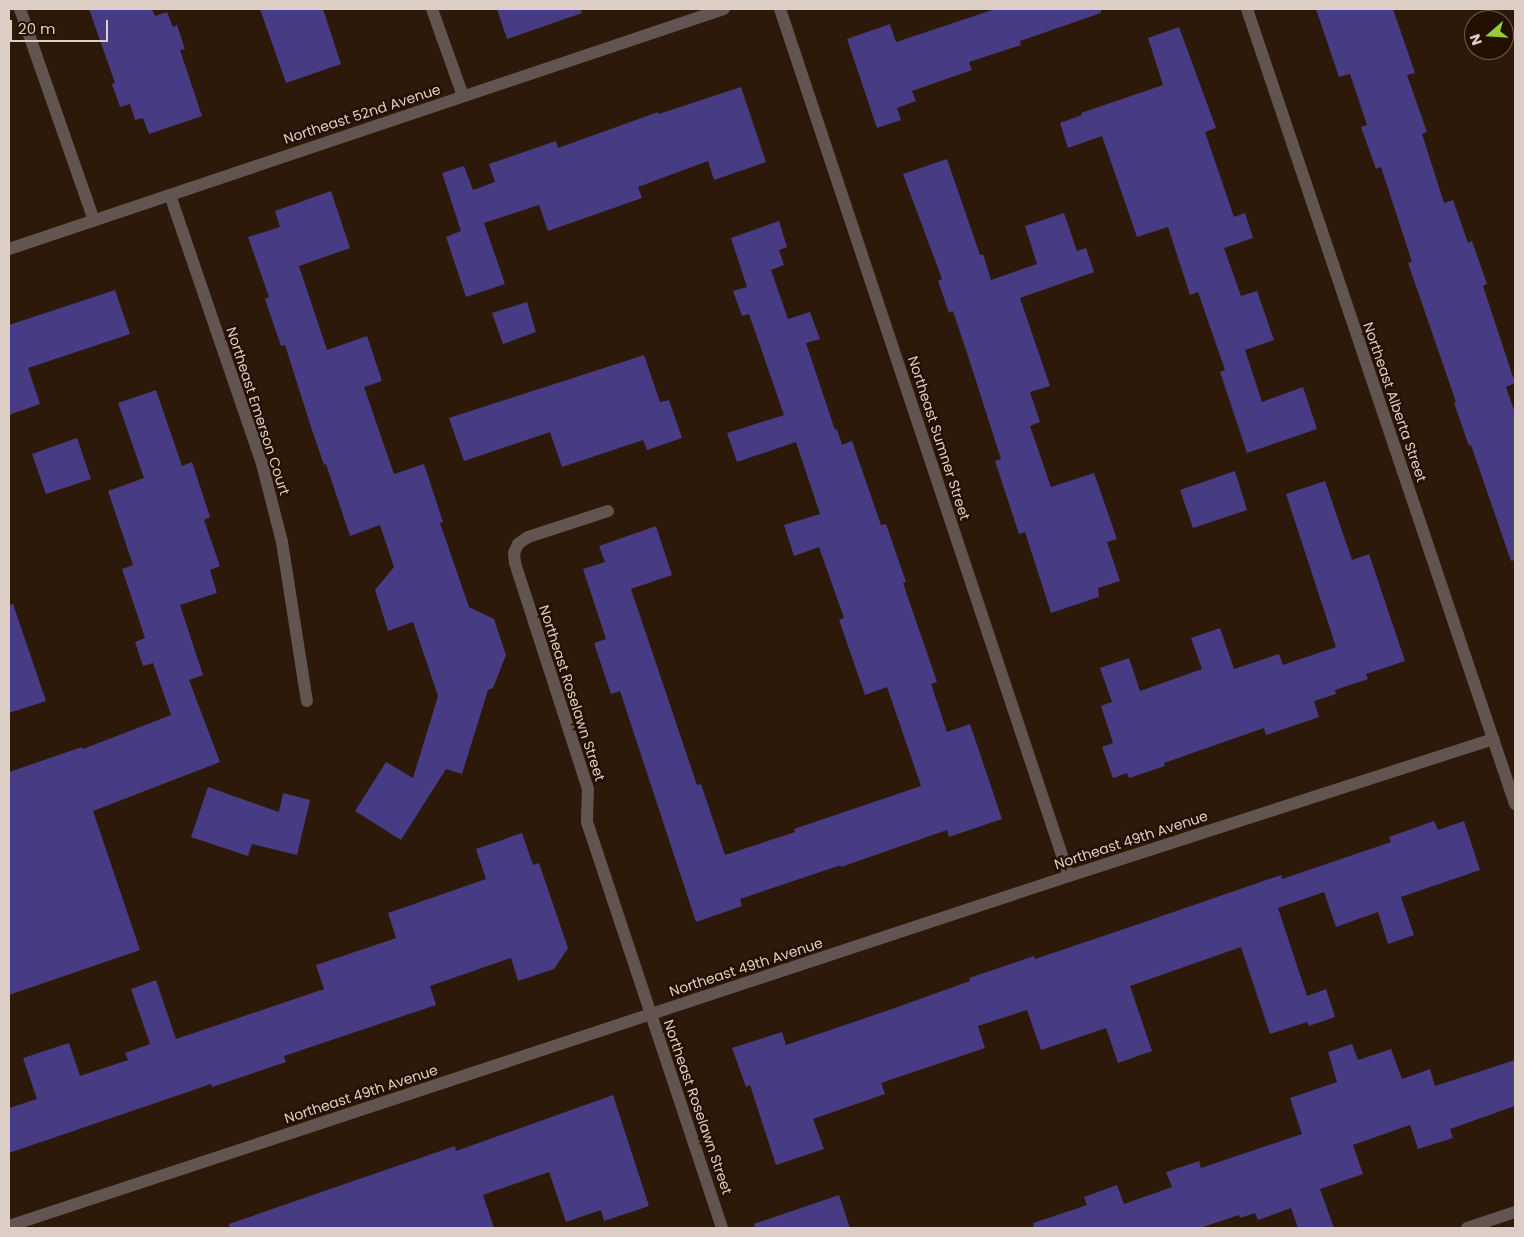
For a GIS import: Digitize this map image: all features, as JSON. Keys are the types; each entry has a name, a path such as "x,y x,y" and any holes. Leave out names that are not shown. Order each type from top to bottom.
{"street":[{"path":"20,9 94,220"},
{"path":"432,9 463,96"},
{"name":"Northeast 52nd Avenue","path":"9,249 724,9"},
{"name":"Northeast Sumner Street","path":"780,9 1069,876"},
{"name":"Northeast Alberta Street","path":"1247,9 1515,804"},
{"name":"Northeast Emerson Court","path":"170,195 262,464 282,542 307,701"},
{"name":"Northeast Roselawn Street","path":"608,511 528,537 518,544 514,553 515,563 588,788 586,822 722,1228"},
{"name":"Northeast 49th Avenue","path":"9,1226 1069,876 1493,739"},
{"path":"1466,1228 1515,1212"}],"building":[{"path":"89,9 152,9 155,16 167,12 173,27 177,25 185,49 180,50 202,116 149,134 143,118 135,120 130,104 120,107 112,84 115,83"},
{"path":"260,9 323,9 341,64 286,83"},
{"path":"497,9 581,9 582,13 507,39"},
{"path":"995,9 1101,9 1101,13 1020,41 1021,45 969,62 972,70 912,91 916,101 897,108 901,120 877,128 847,39 890,24 896,42"},
{"path":"1316,9 1393,9 1415,73 1407,75 1427,132 1422,134 1444,203 1453,200 1468,243 1472,241 1487,284 1483,286 1515,383 1506,387 1515,413 1515,560 1511,561 1471,445 1469,446 1454,403 1456,402 1408,263 1412,262 1381,167 1376,169 1361,127 1367,125 1350,74 1339,77"},
{"path":"1179,27 1216,128 1205,132 1234,217 1245,213 1253,238 1224,248 1241,296 1257,291 1274,340 1245,350 1262,402 1303,387 1317,429 1247,453 1220,372 1225,370 1198,292 1190,295 1168,227 1137,237 1102,136 1068,148 1060,123 1082,115 1081,113 1163,85 1148,38"},
{"path":"741,87 766,162 714,180 708,161 638,187 642,198 548,231 539,205 484,223 505,284 466,297 446,237 461,231 442,173 464,166 473,190 495,182 489,164 556,141 558,148 658,112 659,114"},
{"path":"947,159 980,255 983,254 991,280 1037,264 1025,226 1064,213 1077,251 1086,248 1094,272 1020,298 1050,386 1030,392 1040,422 1030,426 1051,487 1094,473 1117,539 1107,542 1120,581 1098,588 1099,597 1051,613 1025,532 1019,534 995,461 1001,459 969,359 953,311 949,313 938,281 942,279 903,174"},
{"path":"331,191 350,248 299,266 327,350 367,336 382,381 364,387 394,474 424,464 443,522 440,523 469,607 494,619 506,655 493,688 488,690 462,774 446,769 401,840 355,811 386,762 413,778 438,696 413,622 388,631 375,590 394,567 380,525 350,536 326,464 324,465 311,427 285,345 281,346 265,299 269,297 248,237 280,227 275,211"},
{"path":"779,221 787,247 779,250 784,265 771,270 788,319 810,312 820,339 806,343 835,430 837,429 842,445 852,441 881,525 886,524 906,582 903,583 937,682 931,684 947,732 970,724 1002,819 949,837 947,830 841,867 841,865 740,899 742,906 696,922 620,691 611,694 594,643 606,639 583,569 605,562 599,546 656,526 672,575 631,589 697,785 701,784 725,855 795,832 794,829 921,786 887,687 865,695 839,620 844,618 819,547 794,556 784,525 820,514 796,442 737,462 727,433 784,415 749,314 742,316 733,291 747,287 731,238"},
{"path":"115,290 130,334 28,368 40,404 9,415 9,325"},
{"path":"527,302 536,332 503,344 492,313"},
{"path":"644,355 660,402 669,400 682,438 647,450 643,440 562,467 550,432 464,461 449,418"},
{"path":"156,390 182,466 192,462 210,517 204,520 220,566 210,570 217,593 180,605 203,675 189,680 220,762 93,811 140,950 9,995 9,772 82,747 83,749 171,715 153,663 143,666 135,642 145,638 122,569 133,565 108,491 144,478 118,403"},
{"path":"77,438 91,479 46,494 32,454"},
{"path":"1235,471 1247,510 1193,528 1180,490"},
{"path":"1325,481 1352,560 1369,554 1405,661 1366,674 1368,679 1335,690 1336,694 1314,701 1319,717 1266,735 1264,728 1164,763 1165,766 1129,778 1127,773 1113,778 1102,747 1113,743 1101,706 1112,702 1100,668 1129,658 1140,691 1202,669 1191,638 1220,628 1234,669 1279,654 1283,665 1336,647 1286,494"},
{"path":"13,604 46,701 9,713 9,605"},
{"path":"208,787 279,812 283,793 310,800 297,855 252,844 248,856 191,837"},
{"path":"1434,821 1438,830 1464,821 1480,870 1401,897 1414,935 1388,944 1378,912 1336,927 1324,892 1278,908 1307,996 1326,989 1335,1017 1309,1026 1307,1022 1270,1034 1241,947 1130,986 1152,1051 1118,1063 1106,1028 1041,1050 1027,1010 978,1026 985,1048 881,1083 885,1094 813,1119 824,1149 776,1165 750,1085 746,1087 732,1048 782,1032 786,1045 892,1009 970,981 969,978 1034,956 1035,959 1281,875 1282,879 1391,842 1389,837"},
{"path":"522,833 533,865 539,863 568,948 554,969 518,981 511,958 430,986 436,1005 284,1056 286,1062 212,1087 211,1084 9,1153 9,1108 37,1099 23,1058 69,1043 80,1076 128,1060 125,1053 150,1044 131,989 156,980 176,1039 324,989 316,965 396,938 388,913 486,879 476,849"},
{"path":"1352,1044 1358,1060 1391,1049 1402,1079 1430,1069 1435,1086 1515,1060 1515,1106 1450,1129 1453,1138 1418,1149 1410,1125 1353,1145 1363,1174 1320,1189 1334,1228 1298,1228 1291,1208 1258,1220 1255,1213 1240,1218 1239,1215 1200,1228 1034,1228 1033,1223 1087,1205 1084,1197 1117,1185 1124,1204 1172,1187 1166,1172 1199,1161 1201,1168 1302,1134 1290,1098 1337,1082 1328,1052"},
{"path":"613,1095 649,1206 604,1221 601,1210 566,1222 549,1172 483,1195 494,1228 230,1228 229,1224 455,1146 456,1151"},
{"path":"839,1195 850,1228 755,1228 754,1224"}]}
